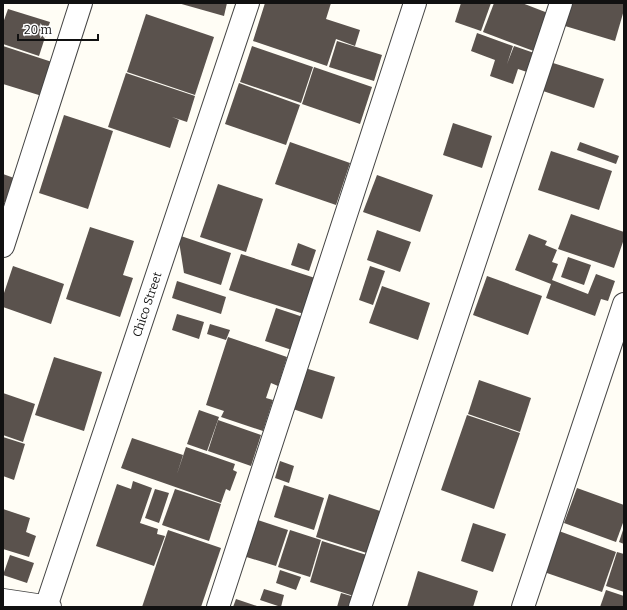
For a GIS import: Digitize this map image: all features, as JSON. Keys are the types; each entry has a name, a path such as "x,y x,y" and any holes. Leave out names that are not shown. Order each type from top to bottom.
{"street":[{"path":"3,246 81,3"},
{"name":"Chico Street","path":"47,606 248,3"},
{"path":"218,607 416,3"},
{"path":"360,607 561,3"},
{"path":"523,607 624,304"},
{"path":"3,600 47,606"}],"building":[{"path":"178,3 227,3 224,16"},
{"path":"265,3 331,3 326,19 360,30 355,46 336,39 327,66 253,41"},
{"path":"461,3 491,3 481,31 455,22"},
{"path":"494,3 522,3 553,15 539,53 483,32"},
{"path":"572,3 624,3 624,10 615,41 565,26"},
{"path":"8,9 50,22 39,56 3,44 3,23"},
{"path":"146,14 214,37 195,95 127,72"},
{"path":"477,33 513,46 507,64 514,46 537,54 530,73 518,69 513,84 490,76 495,60 471,51"},
{"path":"337,41 382,55 374,81 329,67"},
{"path":"3,46 52,62 42,96 3,84"},
{"path":"252,46 313,67 301,103 240,82"},
{"path":"553,63 604,79 594,108 543,91"},
{"path":"314,67 372,87 360,124 302,104"},
{"path":"126,73 195,96 187,122 172,117 179,120 170,148 108,127"},
{"path":"239,83 300,105 286,145 225,124"},
{"path":"64,115 113,131 88,209 39,193"},
{"path":"453,123 492,136 482,168 443,155"},
{"path":"290,142 350,163 336,205 275,184"},
{"path":"580,142 619,156 616,164 577,150"},
{"path":"551,151 612,171 599,210 538,190"},
{"path":"3,174 14,178 6,203 3,202"},
{"path":"377,175 433,195 420,232 363,212"},
{"path":"218,184 263,199 246,252 200,237"},
{"path":"571,214 624,232 624,239 614,268 558,249"},
{"path":"90,227 134,241 123,275 133,278 120,317 66,299"},
{"path":"377,230 411,242 400,272 367,260"},
{"path":"529,234 547,241 545,245 557,250 552,262 558,264 552,280 588,294 596,274 615,281 608,301 601,299 595,316 546,298 551,284 515,270"},
{"path":"178,235 231,253 221,285 184,273"},
{"path":"298,243 316,250 309,271 291,265"},
{"path":"241,254 315,278 304,314 229,290"},
{"path":"568,257 591,265 584,285 561,277"},
{"path":"13,266 64,284 51,324 3,307 3,296"},
{"path":"370,266 385,271 373,305 359,300"},
{"path":"487,276 542,296 528,335 473,315"},
{"path":"177,281 226,297 221,314 172,298"},
{"path":"382,286 430,303 418,340 369,323"},
{"path":"276,308 303,317 292,350 265,341"},
{"path":"177,314 204,322 199,339 172,330"},
{"path":"210,324 230,330 226,340 207,334"},
{"path":"228,337 287,357 278,386 271,383 266,398 273,400 263,431 221,417 224,411 206,405"},
{"path":"54,357 102,372 84,431 35,415"},
{"path":"305,368 335,377 322,419 293,409"},
{"path":"479,380 531,398 520,432 468,414"},
{"path":"3,393 35,404 23,442 3,435"},
{"path":"199,410 219,417 207,451 187,444"},
{"path":"467,415 520,433 494,509 441,490"},
{"path":"218,420 261,435 251,466 208,451"},
{"path":"3,437 25,444 14,480 3,476"},
{"path":"132,438 183,455 177,474 186,447 235,464 233,470 237,472 230,491 226,489 221,503 121,468"},
{"path":"280,461 294,466 289,483 275,478"},
{"path":"133,481 152,488 140,523 158,529 157,534 165,536 154,566 96,546 117,484 131,489"},
{"path":"284,485 324,498 314,530 274,517"},
{"path":"577,488 624,505 624,520 616,542 564,523"},
{"path":"155,489 169,493 159,523 145,518"},
{"path":"175,489 221,504 209,541 162,525"},
{"path":"329,494 386,513 373,555 316,537"},
{"path":"3,509 30,518 26,532 36,536 29,557 3,549"},
{"path":"252,518 288,530 276,566 240,555"},
{"path":"473,523 506,534 493,572 461,561"},
{"path":"624,527 624,544 619,542"},
{"path":"168,530 221,548 201,607 142,607"},
{"path":"290,530 321,540 310,577 278,567"},
{"path":"559,531 616,552 602,592 544,572"},
{"path":"322,541 373,557 360,598 310,582"},
{"path":"617,552 624,554 624,592 606,586"},
{"path":"10,555 34,563 27,583 3,575"},
{"path":"280,570 301,577 296,590 276,583"},
{"path":"418,571 478,591 473,607 407,607"},
{"path":"264,589 284,595 281,607 260,600"},
{"path":"606,590 624,596 624,607 600,607"},
{"path":"341,593 358,598 355,607 337,607"},
{"path":"236,599 260,607 233,607"}]}
